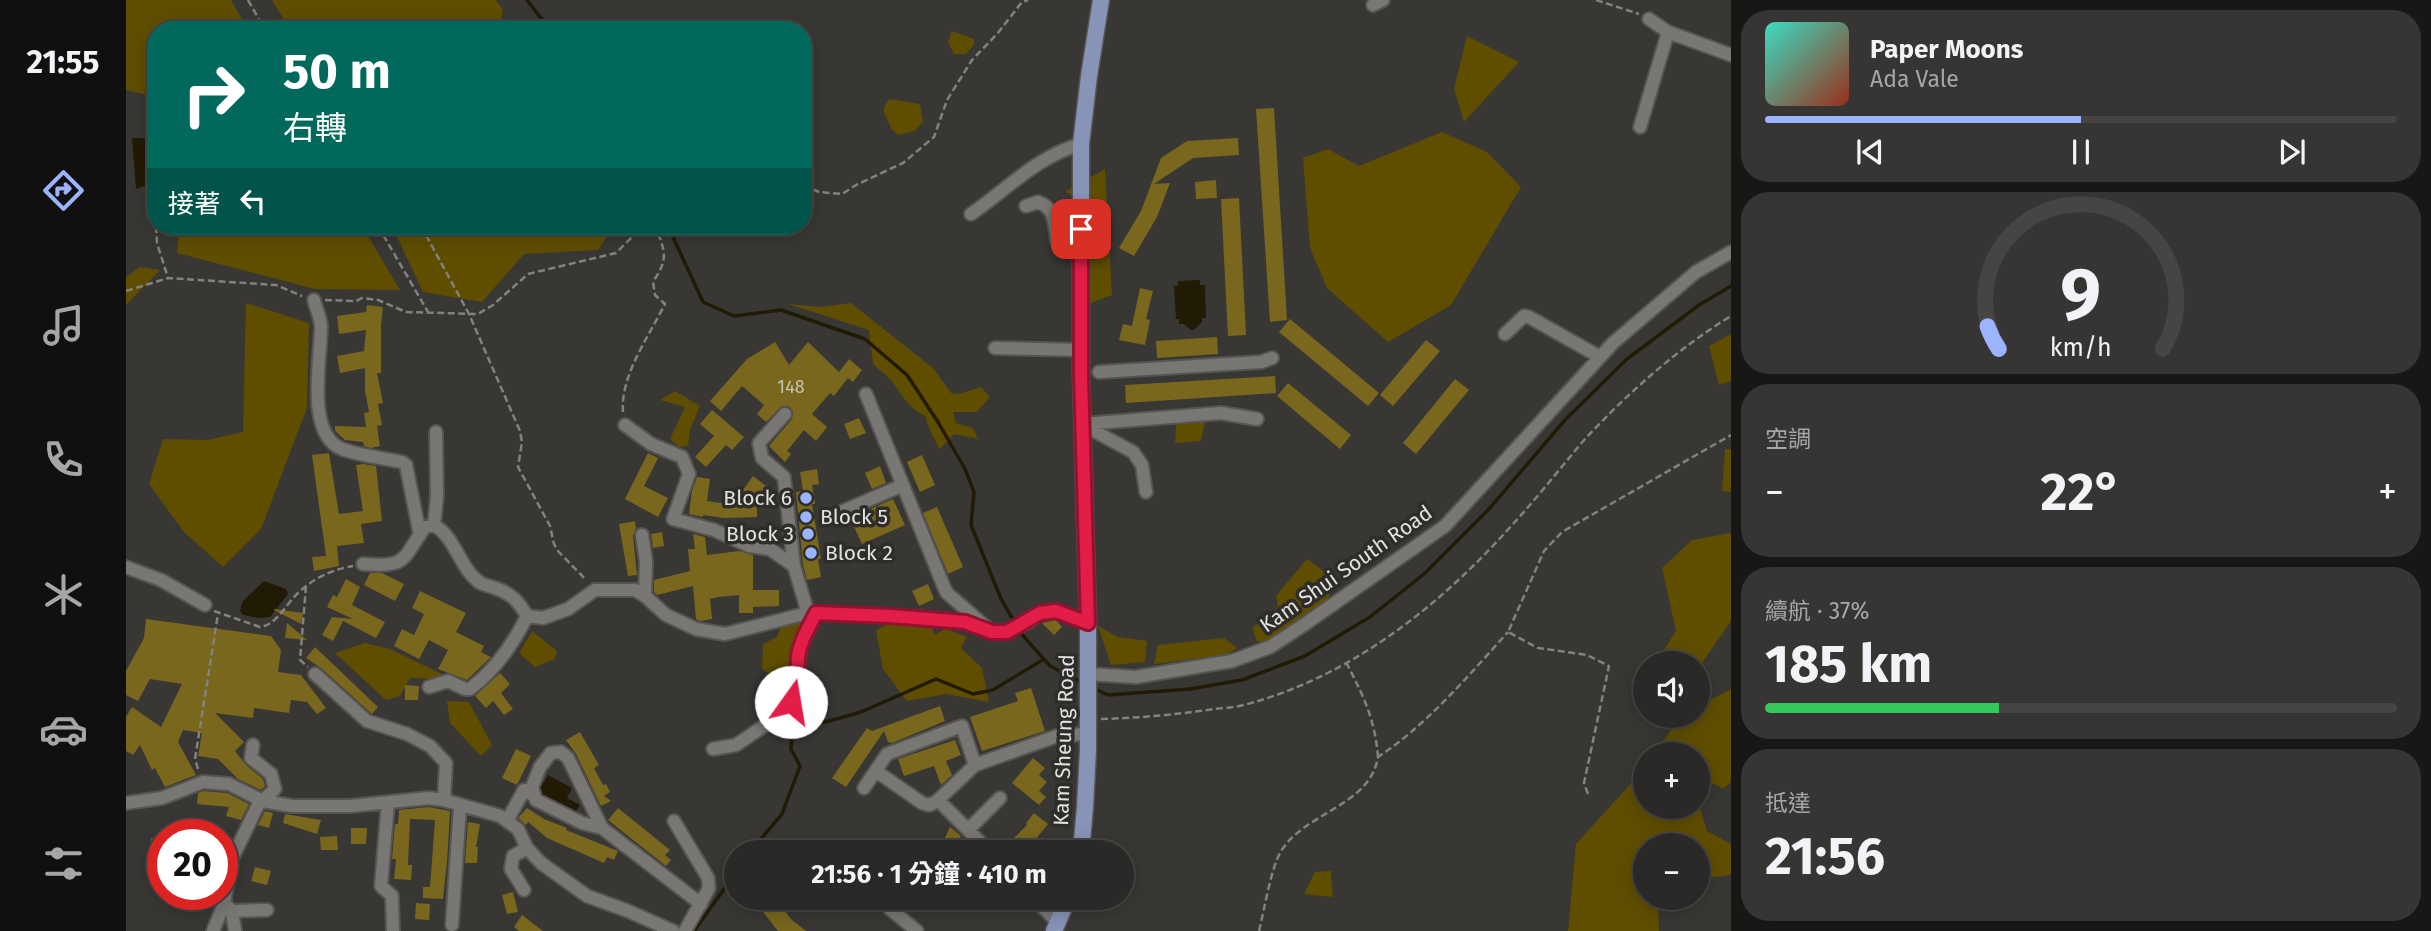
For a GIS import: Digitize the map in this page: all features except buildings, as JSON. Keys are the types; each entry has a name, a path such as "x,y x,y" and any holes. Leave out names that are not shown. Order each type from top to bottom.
{"main road":[{"name":"Kam Sheung Road","path":"1082,840 1086,807 1088,623 1081,350 1081,144 1101,0"},
{"path":"1056,927 1063,910"}],"street":[{"path":"1649,19 1668,32 1731,55"},
{"path":"1640,127 1668,32"},
{"path":"971,214 1043,158 1081,144"},
{"path":"1026,206 1038,202 1050,208 1053,212 1057,242 1081,229"},
{"name":"Kam Shui South Road","path":"1087,676 1136,677 1232,662 1270,647 1445,526 1613,343 1696,272 1731,252"},
{"path":"314,300 321,323 318,411 322,427 330,442 342,449 402,462 405,465 420,535"},
{"path":"1504,334 1520,318 1529,317 1600,357"},
{"path":"995,348 1081,350"},
{"path":"1099,372 1261,362 1272,358"},
{"path":"866,394 947,593 992,632"},
{"path":"1083,424 1221,413 1257,419"},
{"path":"713,749 736,745 780,715 791,702 800,678 798,656 812,613 794,566 784,477 762,458 759,443 785,414"},
{"path":"1083,424 1133,452 1142,465 1146,492"},
{"path":"625,425 651,444 682,457 689,474 673,519 714,530 750,546 770,550 794,566"},
{"path":"433,525 437,496 436,432"},
{"path":"841,512 903,485"},
{"path":"363,564 387,566 402,561 412,550 425,527 433,525 441,529 479,582 519,601 527,616"},
{"path":"642,535 646,561 645,596"},
{"path":"126,567 161,580 205,605"},
{"path":"527,616 543,618 568,609 595,590 635,590 666,615 696,629 725,634 812,613 965,622 992,632 1007,632 1040,613 1056,611 1088,623"},
{"path":"429,687 448,681 470,689 501,659 514,642 527,616"},
{"path":"315,674 367,721 407,734 430,746 446,763 444,800"},
{"path":"864,788 887,754 961,726 975,765"},
{"path":"876,771 922,803 932,804 975,765 1087,727"},
{"path":"238,846 258,805 275,789 271,774 251,758 253,745"},
{"path":"602,828 568,758 561,752 551,753 540,767 532,787 536,800 582,823 602,828 701,904"},
{"path":"126,803 162,798 203,782 229,783 263,801 292,806 351,806 429,798 444,800 500,816 518,829 527,848 541,863 587,896 673,931"},
{"path":"507,821 524,790 533,795"},
{"path":"968,830 1000,798"},
{"path":"938,800 978,840"},
{"path":"388,802 380,887 392,896 393,931"},
{"path":"453,925 460,806"},
{"path":"674,821 708,878 709,888 685,931"},
{"path":"524,890 511,869 513,856 527,848"},
{"path":"238,909 267,910"},
{"path":"213,931 227,910"},
{"path":"229,910 235,931"},
{"path":"891,910 917,931"},
{"path":"1043,910 1056,927"}],"path":[{"path":"248,0 260,21"},
{"path":"812,189 842,194 904,163 934,137 947,100 972,60 1022,2 1028,0"},
{"path":"1596,0 1634,11 1649,19"},
{"path":"157,235 168,278"},
{"path":"383,235 428,312"},
{"path":"426,235 469,314 520,431 522,442 517,461 521,474 550,526 554,544 595,590"},
{"path":"126,291 168,278 276,285 314,300 362,298 378,300 407,312 478,314 493,305 528,274 615,253 634,235"},
{"path":"625,425 622,401 632,369 665,304 655,295 653,282 663,267 665,252 659,235"},
{"path":"1087,727 1243,705 1311,681 1384,641 1448,591 1513,525 1586,438 1645,379 1731,316"},
{"path":"1378,757 1392,748 1452,693 1508,632 1544,551 1562,532 1731,435"},
{"path":"205,605 218,614 264,627 318,577 340,568 363,564"},
{"path":"306,586 300,660 315,674"},
{"path":"203,782 195,760 218,614"},
{"path":"1508,632 1538,648 1587,655 1609,666 1584,783 1588,794"},
{"path":"1258,931 1280,853 1301,829 1360,791 1376,768 1376,732 1366,701 1346,662"}],"shaded area":[{"path":"126,0 231,0 243,21 147,21 147,95 126,90"},
{"path":"272,0 496,0 503,10 501,21 285,21"},
{"path":"952,31 974,39 974,45 966,54 954,54 948,42"},
{"path":"1467,36 1519,62 1464,122 1454,89"},
{"path":"889,99 920,104 923,121 915,131 898,135 891,128 883,110"},
{"path":"1442,132 1487,152 1521,187 1451,305 1388,342 1327,288 1310,248 1303,158 1328,149 1359,166"},
{"path":"132,138 144,138 147,139 147,185 136,189"},
{"path":"1105,169 1112,295 1088,304 1090,250 1067,258 1069,243 1057,236 1054,216 1088,202 1065,192"},
{"path":"178,235 367,235 400,290 315,289 177,253"},
{"path":"396,235 608,235 598,250 524,254 482,302 423,292"},
{"path":"140,267 160,270 126,305 126,277"},
{"path":"1200,280 1200,285 1205,285 1206,318 1202,318 1202,322 1191,330 1184,324 1179,324 1179,319 1176,319 1174,286 1178,286 1178,281"},
{"path":"246,303 309,323 307,408 261,529 223,567 184,532 149,484 163,439 208,440 243,432"},
{"path":"851,303 934,369 951,393 959,394 981,387 990,397 977,412 953,412 956,423 973,428 978,439 954,434 940,449 925,416 909,404 890,379 873,364 869,330 788,304 821,307"},
{"path":"1731,334 1731,381 1719,385 1709,346"},
{"path":"675,391 700,406 690,430 688,446 679,447 670,439 685,407 660,400"},
{"path":"1194,409 1205,422 1201,441 1175,443 1177,417"},
{"path":"1725,449 1731,449 1731,492 1722,491"},
{"path":"1731,533 1731,621 1710,652 1663,651 1676,631 1662,568 1692,540"},
{"path":"1307,559 1333,578 1324,619 1284,647 1257,641 1252,628 1278,607 1276,596"},
{"path":"264,581 286,589 288,594 270,617 243,615 240,611 242,602"},
{"path":"922,608 935,635 945,629 967,637 961,648 982,668 989,702 946,694 907,701 883,669 876,630"},
{"path":"785,614 804,622 792,648 794,675 785,689 762,668 763,644 777,637"},
{"path":"1098,626 1118,637 1147,641 1145,662 1111,665"},
{"path":"532,631 557,651 555,659 535,667 519,653"},
{"path":"1224,638 1237,648 1226,655 1154,664 1158,645"},
{"path":"365,643 390,649 442,674 443,679 410,678 400,696 386,700 335,653"},
{"path":"1731,689 1731,782 1723,789 1710,782 1710,742 1663,742 1672,728 1710,728 1710,700"},
{"path":"447,701 469,702 492,745 481,756 450,723"},
{"path":"548,775 572,788 567,798 580,805 575,813 538,792"},
{"path":"1633,781 1633,819 1703,819 1707,831 1731,844 1731,875 1710,878 1710,833 1633,833 1633,910 1658,910 1659,931 1568,931 1576,844"},
{"path":"1331,871 1333,897 1304,894 1315,872"}],"waterway":[{"path":"527,0 543,21"},
{"path":"672,235 703,302 734,316 781,310 865,339 907,375 965,469 974,492 971,525 1001,599 1015,623"},
{"path":"1095,689 1108,695 1190,689 1242,680 1305,656 1370,617 1424,574 1489,509 1565,420 1627,359 1699,305 1731,286"},
{"path":"1018,630 1050,666 1081,682"},
{"path":"760,840 782,814 800,766 791,749 793,722 826,722 861,712 936,679 973,694 993,690 1044,659"},
{"path":"694,931 724,889"}],"place":[{"name":"Block 6","path":"806,498"},
{"name":"Block 5","path":"806,517"},
{"name":"Block 3","path":"808,534"},
{"name":"Block 2","path":"811,553"}],"route":[{"path":"791,702 800,678 798,656 803,638 816,613 965,622 992,632 1007,632 1040,613 1056,611 1088,623 1081,374 1081,229"}]}
